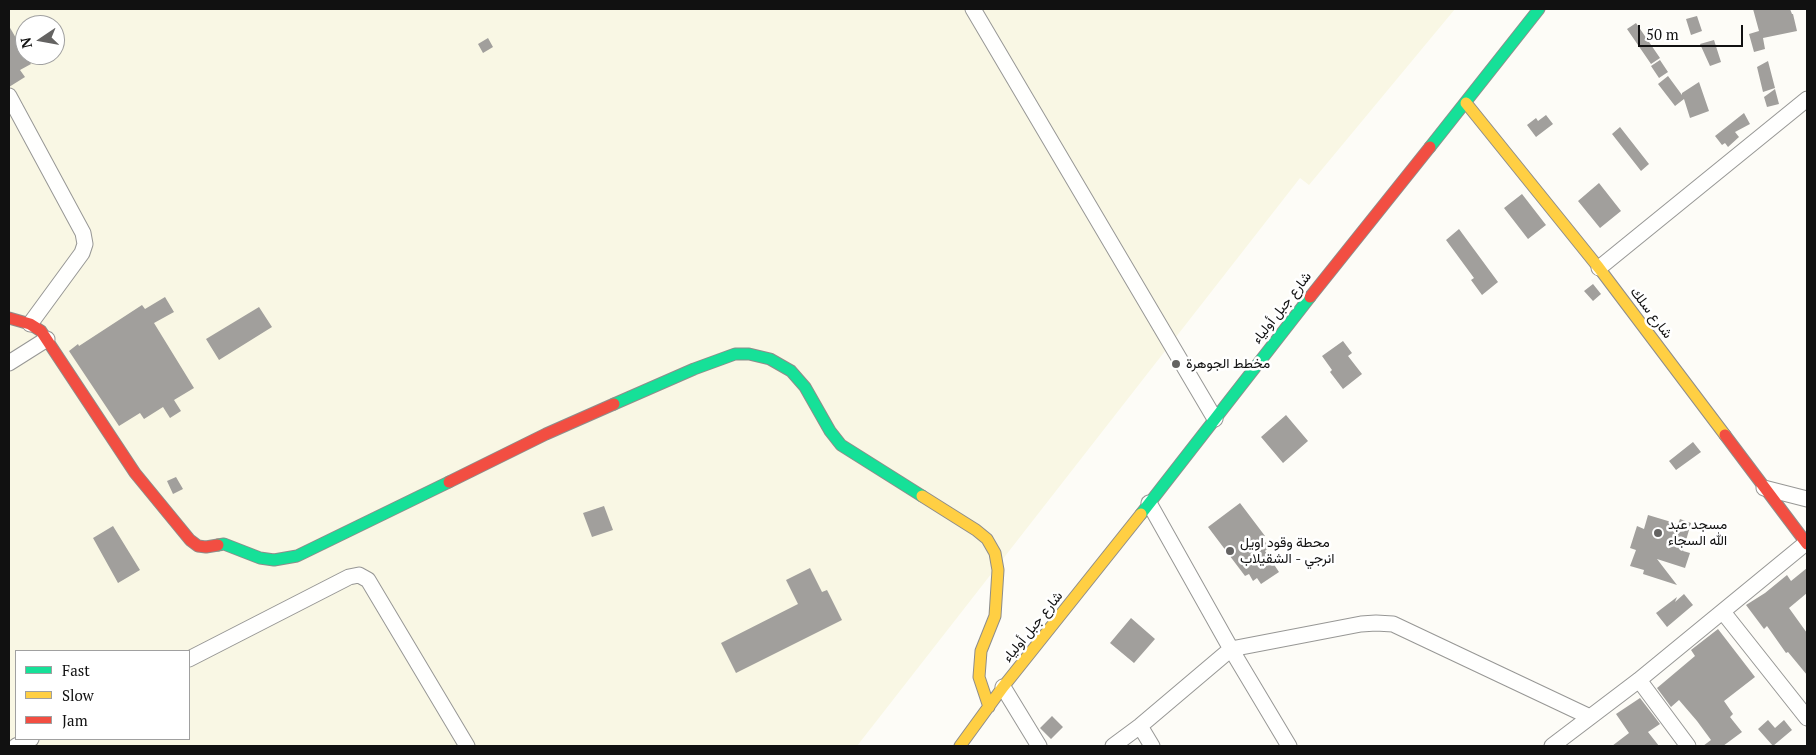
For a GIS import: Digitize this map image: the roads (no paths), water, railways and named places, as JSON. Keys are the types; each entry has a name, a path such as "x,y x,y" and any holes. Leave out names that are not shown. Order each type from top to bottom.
{"main road":[{"name":"شارع جبل أولياء","path":"960,746 1003,687 1081,591 1337,262 1466,103 1539,9"},
{"name":"شارع سلك","path":"1466,103 1598,268 1807,543"},
{"path":"9,318 30,324 47,339 135,473 190,540 198,546 206,547 224,544 260,558 274,560 297,556 546,434 694,369 735,354 770,358 791,371 805,387 830,432 841,445 976,530 987,539 995,553 998,570 994,616 981,651 979,677 989,707"}],"street":[{"path":"973,9 1215,418"},
{"path":"9,96 83,234 85,244 82,253 30,324"},
{"path":"1598,268 1807,99"},
{"path":"9,363 47,339"},
{"path":"1764,488 1807,499"},
{"path":"1149,503 1231,649 1289,746"},
{"path":"1552,746 1639,680 1807,543"},
{"path":"190,658 349,577 359,575 368,580 467,746"},
{"path":"1723,612 1807,718"},
{"path":"1113,746 1140,726 1231,649 1361,624 1376,623 1393,624 1590,717"},
{"path":"1639,680 1688,746"},
{"path":"1003,687 1039,746"},
{"path":"1140,726 1152,746"},
{"path":"16,746 29,740"}],"place":[{"name":"مخطط الجوهرة","path":"1176,364"},
{"name":"مسجد عبد الله السجاء","path":"1658,533"},
{"name":"محطة وقود اويل انرجي - الشقيلاب","path":"1230,551"}]}
